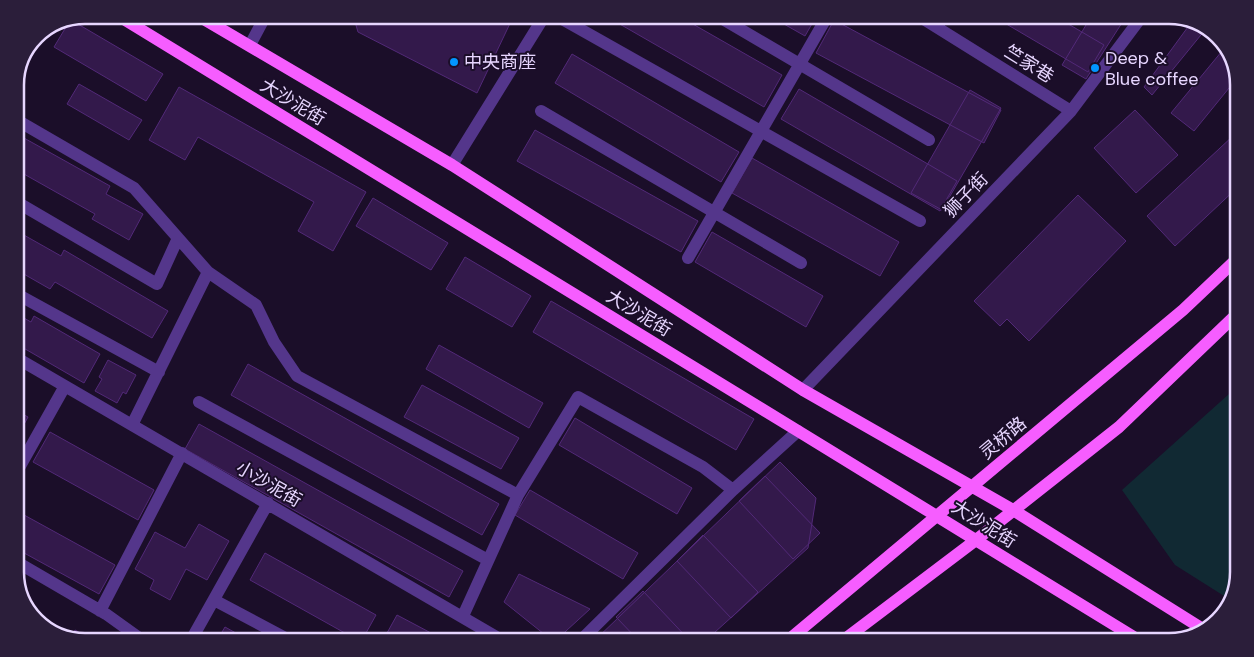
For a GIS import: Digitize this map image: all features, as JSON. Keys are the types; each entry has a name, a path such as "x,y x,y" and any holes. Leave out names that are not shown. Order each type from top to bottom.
{"main road":[{"name":"大沙泥街","path":"131,24 1127,633"},
{"name":"大沙泥街","path":"213,24 452,165 803,390 1013,510 1198,626"},
{"name":"灵桥路","path":"797,633 1183,310 1230,266"},
{"path":"853,633 976,540 1119,427 1230,321"}],"street":[{"path":"250,45 261,24"},
{"path":"452,165 539,24"},
{"path":"571,24 920,221"},
{"path":"731,24 929,140"},
{"path":"688,258 823,24"},
{"name":"竺家巷","path":"932,24 1071,111"},
{"name":"狮子街","path":"803,390 1071,111 1136,24"},
{"path":"541,111 801,263"},
{"path":"24,124 134,188 208,272 256,305 274,342 297,376 518,495"},
{"path":"24,206 157,284 178,238"},
{"path":"132,424 208,272"},
{"path":"24,298 159,372"},
{"name":"小沙泥街","path":"24,362 463,616 482,633"},
{"path":"24,459 65,386"},
{"path":"463,616 518,495 578,397 703,467 734,490"},
{"path":"199,402 488,560"},
{"path":"588,633 798,430"},
{"path":"100,611 182,453"},
{"path":"195,633 268,503"},
{"path":"24,566 100,611 131,633"},
{"path":"214,600 276,633"}],"shaded area":[{"path":"1230,393 1230,580 1225,597 1175,565 1122,490"}],"building":[{"name":"中央商座","path":"356,24 510,24 477,93 358,32"},
{"path":"620,24 693,24 782,75 764,107"},
{"path":"784,24 812,24 805,36"},
{"path":"832,24 841,24 1001,110 984,143 816,53"},
{"path":"1006,24 1068,24 1104,45 1088,72"},
{"path":"1087,24 1121,24 1086,79 1062,65"},
{"path":"79,25 163,74 146,101 54,47 66,27"},
{"path":"1188,27 1202,34 1152,95 1144,87"},
{"path":"1221,52 1227,65 1230,87 1194,131 1171,113"},
{"path":"572,54 739,152 721,182 555,83"},
{"path":"79,84 142,120 129,140 67,104"},
{"path":"179,87 366,192 333,251 298,231 314,202 198,137 185,160 149,140"},
{"path":"799,89 957,181 940,211 781,119"},
{"path":"970,90 1001,108 942,210 911,193"},
{"path":"1135,110 1178,155 1136,193 1094,148"},
{"path":"535,130 698,221 681,252 517,161"},
{"path":"24,138 110,186 106,194 143,214 129,240 92,219 95,214 24,174"},
{"path":"1230,139 1230,194 1175,246 1147,216"},
{"path":"752,158 899,242 880,276 732,193"},
{"path":"1078,195 1126,241 1029,341 1007,319 1000,326 974,301"},
{"path":"373,198 448,243 431,270 356,226"},
{"path":"712,232 823,296 806,327 695,262"},
{"path":"24,235 61,256 64,250 168,311 152,338 55,282 50,289 24,274"},
{"path":"465,257 531,296 512,327 446,289"},
{"path":"551,301 754,419 736,450 533,332"},
{"path":"34,316 100,354 84,383 24,348 24,318 31,322"},
{"path":"439,345 543,403 529,428 426,369"},
{"path":"108,360 136,375 126,394 123,392 117,403 95,391 102,379 99,377"},
{"path":"248,364 499,504 482,535 231,395"},
{"path":"422,385 519,438 501,469 404,417"},
{"path":"24,415 28,417 24,424"},
{"path":"575,418 692,488 677,514 559,445"},
{"path":"199,424 463,571 449,597 185,449"},
{"path":"50,432 154,490 138,520 33,462"},
{"path":"780,462 816,498 808,548 714,633 602,633"},
{"path":"765,476 820,533 793,559 739,501"},
{"path":"530,490 638,553 623,579 515,515"},
{"path":"24,515 115,565 99,594 24,553"},
{"path":"199,524 229,541 207,580 186,569 170,600 150,589 154,580 135,569 155,532 185,548"},
{"path":"703,535 758,592 731,618 677,561"},
{"path":"265,553 376,615 366,633 345,633 250,580"},
{"path":"519,574 590,609 564,633 543,633 504,602"},
{"path":"643,591 683,633 631,633 616,617"},
{"path":"397,615 431,633 387,633"},
{"path":"225,627 236,633 221,633"}],"place":[{"name":"中央商座","path":"454,62"},
{"name":"Deep & Blue coffee","path":"1095,68"}]}
